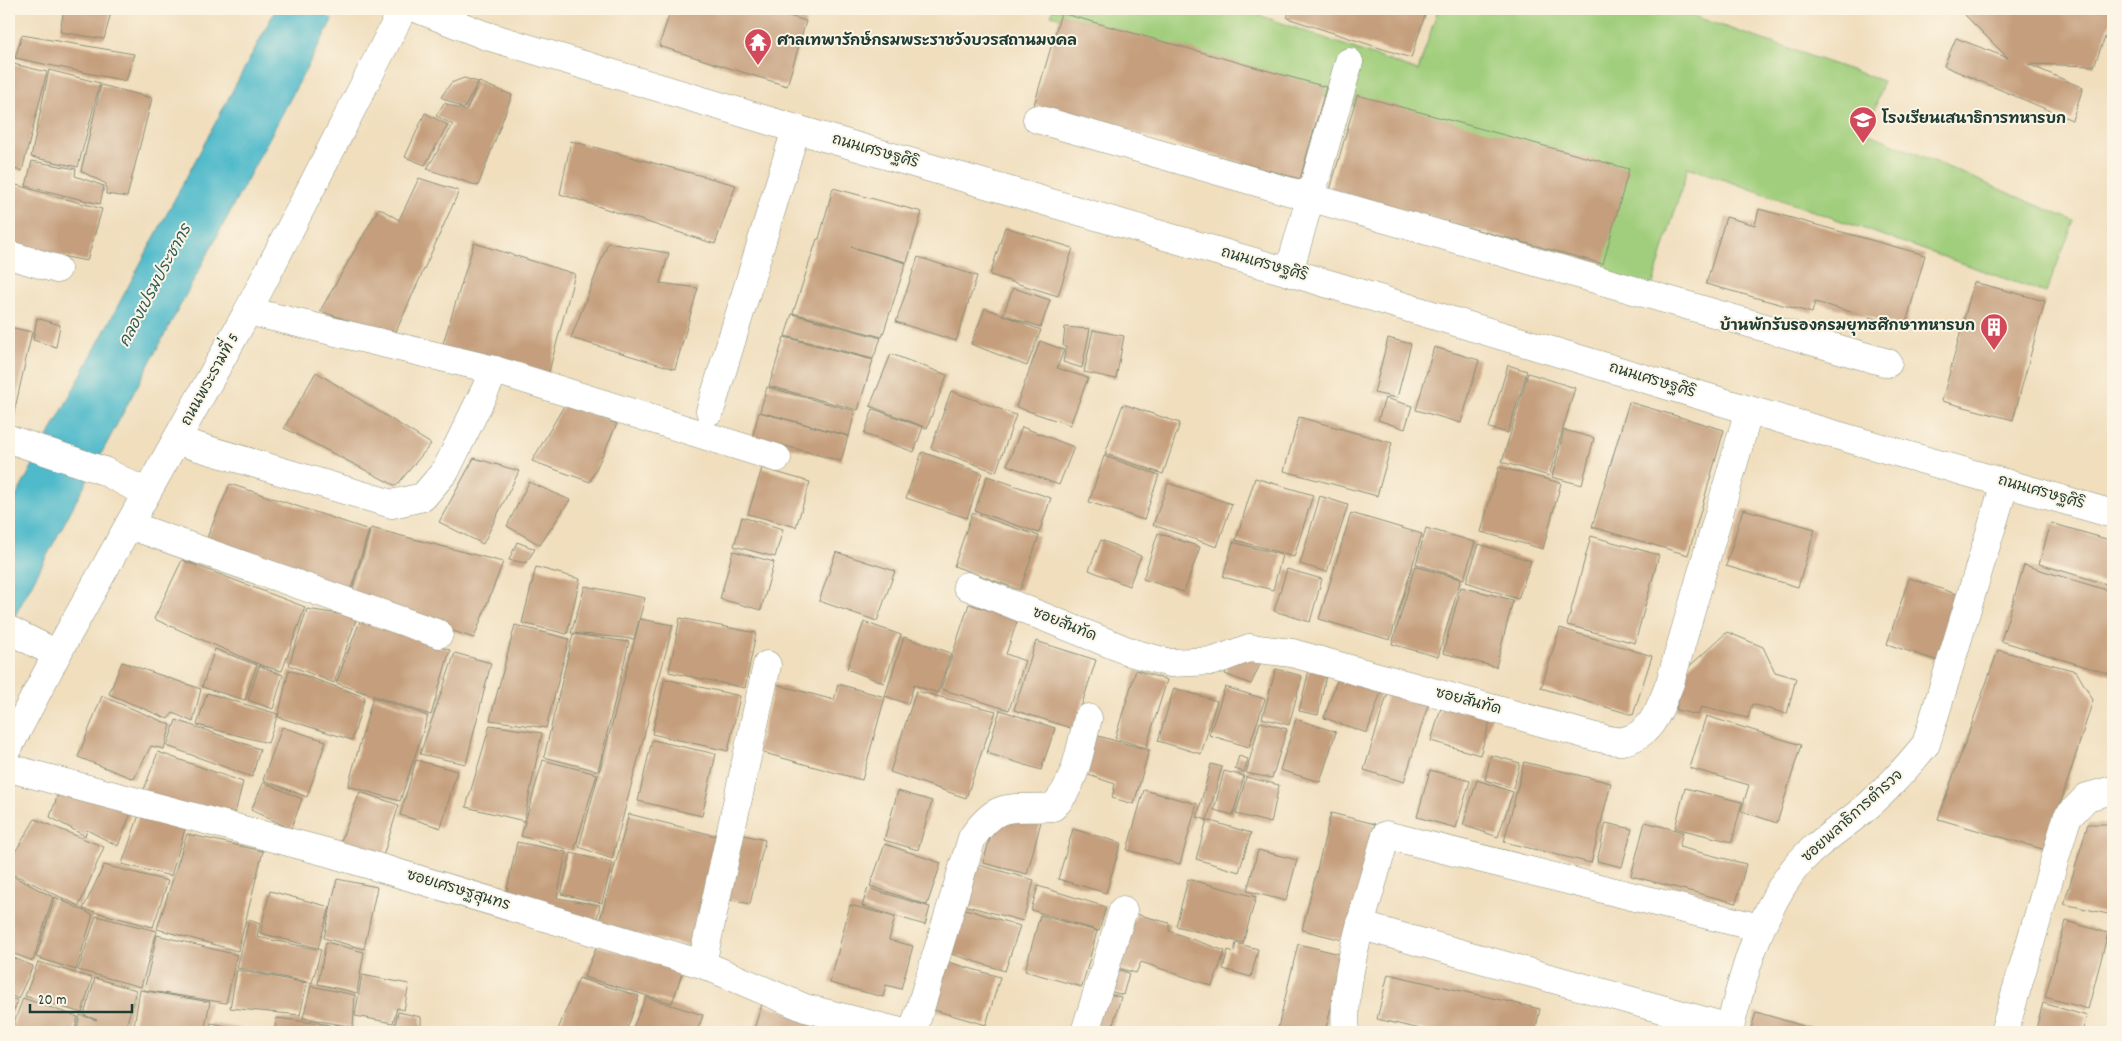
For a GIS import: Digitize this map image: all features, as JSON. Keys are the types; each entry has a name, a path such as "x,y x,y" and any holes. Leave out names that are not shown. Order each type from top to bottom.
{"street":[{"name":"ถนนพระรามที่ 5","path":"9,746 57,654 146,493 178,441 248,311 403,9"},
{"name":"ถนนเศรษฐศิริ","path":"418,9 484,35 796,129 1289,272 1749,410 2113,514"},
{"path":"1289,272 1349,62"},
{"path":"1037,119 1888,363"},
{"path":"710,411 796,129"},
{"path":"9,255 57,268"},
{"path":"248,311 495,370 777,458"},
{"path":"178,441 392,504 423,497 446,470 495,370"},
{"name":"ซอยสันทัด","path":"967,586 1133,653 1170,663 1214,661 1249,648 1292,653 1595,737 1621,741 1643,734 1658,711 1670,683 1749,410"},
{"path":"15,441 104,471 146,493"},
{"name":"ซอยพลาธิการตำรวจ","path":"1730,1030 1760,928 1792,872 1824,841 1868,806 1902,775 1926,744 2005,483"},
{"path":"129,525 439,634"},
{"path":"11,631 57,654"},
{"path":"702,964 767,664"},
{"path":"913,1032 972,838 982,823 997,811 1010,807 1053,807 1063,797 1073,775 1088,718"},
{"name":"ซอยเศรษฐสุนทร","path":"9,768 330,853 702,964 805,1008 901,1032"},
{"path":"2004,1032 2068,818 2087,797 2113,790"},
{"path":"1346,1032 1344,1016 1348,986 1386,835 1760,928"},
{"path":"1084,1032 1123,910"},
{"path":"1362,926 1730,1030"}],"green space":[{"name":"โรงเรียนเสนาธิการทหารบก","path":"1053,9 1242,9 1418,71 1438,9 1673,9 1883,81 1868,133 2074,221 2046,293 1688,167 1652,287 1582,266 1603,180 1051,15"}],"water":[{"name":"คลองเปรมประชากร","path":"276,9 338,9 9,627 9,510"}],"pier":[{"path":"316,9 341,9 335,20"}],"building":[{"path":"64,9 112,9 104,39 60,32"},
{"name":"ศาลเทพารักษ์กรมพระราชวังบวรสถานมงคล","path":"671,9 766,9 806,21 787,86 659,46"},
{"path":"1290,9 1427,9 1411,58 1287,18"},
{"path":"1963,9 2113,9 2113,16 2094,66 2028,64 2083,88 2072,120 1944,66 1956,38 2008,58 1962,12"},
{"path":"1061,13 1326,87 1300,179 1034,105"},
{"path":"22,35 134,54 126,81 15,58"},
{"path":"9,63 47,72 22,171 9,168"},
{"path":"49,70 100,83 78,167 31,157"},
{"path":"464,78 478,82 464,109 441,97 451,83"},
{"path":"479,82 512,95 478,186 427,169 453,125 436,116 444,103 466,111"},
{"path":"101,85 152,98 127,197 106,194 106,184 81,171"},
{"path":"1357,95 1629,169 1603,264 1330,190"},
{"path":"425,113 448,125 425,165 405,157"},
{"path":"571,141 736,185 715,244 560,194"},
{"path":"32,161 76,169 75,176 104,186 100,204 26,186"},
{"path":"419,178 459,191 394,336 320,311 379,208 399,220"},
{"path":"9,183 102,209 87,261 9,246"},
{"path":"833,188 922,212 907,262 851,247 906,263 882,337 793,313 817,239 819,239"},
{"path":"1759,209 1925,255 1905,327 1815,302 1812,313 1706,284 1726,217 1755,225"},
{"path":"1005,227 1073,248 1058,296 990,275"},
{"path":"474,243 575,274 547,379 441,350"},
{"path":"608,243 669,253 660,283 698,288 675,369 571,338"},
{"path":"918,257 977,276 956,341 896,322"},
{"name":"บ้านพักรับรองกรมยุทธศึกษาทหารบก","path":"1974,282 2045,301 2013,420 1942,401"},
{"path":"1013,288 1050,300 1041,327 1003,315"},
{"path":"985,308 1041,330 1027,366 971,344"},
{"path":"792,314 881,338 873,359 785,336"},
{"path":"37,318 60,325 56,347 33,340"},
{"path":"9,327 32,332 12,422 9,421"},
{"path":"1065,327 1090,329 1082,368 1063,362 1066,347 1063,346"},
{"path":"1093,330 1124,336 1116,379 1084,372"},
{"path":"784,337 873,360 858,410 769,386"},
{"path":"1388,338 1411,344 1397,398 1374,393"},
{"path":"1040,341 1064,350 1057,368 1088,378 1070,425 1016,407"},
{"path":"1434,347 1479,360 1461,423 1416,410"},
{"path":"891,354 947,375 927,428 870,406"},
{"path":"1508,365 1527,371 1508,433 1489,428"},
{"path":"316,372 431,444 396,486 284,428"},
{"path":"1528,373 1575,388 1549,476 1502,462"},
{"path":"767,387 855,411 849,436 760,412"},
{"path":"951,391 1016,415 996,472 931,448"},
{"path":"1385,398 1412,406 1405,429 1378,420"},
{"path":"1629,402 1724,430 1688,555 1592,527"},
{"path":"565,404 617,424 590,482 532,461"},
{"path":"1123,404 1180,423 1163,474 1105,454"},
{"path":"873,409 923,427 914,452 864,434"},
{"path":"759,412 848,436 841,461 752,437"},
{"path":"1299,417 1392,443 1377,496 1284,471"},
{"path":"1022,427 1074,447 1059,485 1007,465"},
{"path":"1564,430 1594,438 1582,485 1552,477"},
{"path":"922,452 982,473 967,518 906,498"},
{"path":"1104,456 1159,475 1144,520 1089,502"},
{"path":"474,458 519,471 483,544 439,522"},
{"path":"1499,467 1561,483 1543,549 1481,532"},
{"path":"762,468 810,482 796,527 748,514"},
{"path":"987,476 1051,498 1039,533 975,511"},
{"path":"1255,478 1313,495 1294,557 1236,540"},
{"path":"529,482 570,500 540,545 507,526"},
{"path":"1168,483 1232,504 1217,547 1153,525"},
{"path":"230,484 369,530 349,595 205,542"},
{"path":"1320,496 1348,505 1327,572 1300,564"},
{"path":"1743,509 1815,529 1798,587 1726,566"},
{"path":"972,513 1039,536 1020,590 954,566"},
{"path":"1351,513 1422,534 1390,640 1319,619"},
{"path":"742,517 783,529 775,557 734,546"},
{"path":"2051,523 2113,541 2113,586 2039,564"},
{"path":"371,528 503,562 474,638 350,597"},
{"path":"1426,528 1475,542 1464,579 1416,564"},
{"path":"1158,533 1200,547 1184,592 1143,579"},
{"path":"1591,536 1659,555 1635,643 1567,625"},
{"path":"1101,540 1141,556 1129,586 1089,570"},
{"path":"517,542 535,549 526,563 509,560"},
{"path":"1233,542 1282,555 1273,590 1223,577"},
{"path":"1479,544 1531,561 1518,599 1466,582"},
{"path":"733,551 774,562 761,610 720,599"},
{"path":"836,552 895,571 877,621 819,601"},
{"path":"182,560 305,607 282,671 263,666 154,619"},
{"path":"2024,565 2113,592 2113,675 2001,641"},
{"path":"1415,566 1461,579 1438,657 1392,644"},
{"path":"536,567 580,579 567,634 522,623"},
{"path":"1287,569 1322,579 1310,622 1274,611"},
{"path":"1909,578 1965,597 1944,663 1887,644"},
{"path":"585,586 645,598 634,639 571,633"},
{"path":"1461,587 1513,600 1496,667 1443,653"},
{"path":"969,604 1018,619 1006,654 1025,661 1009,710 941,689"},
{"path":"307,609 357,617 334,683 289,665"},
{"path":"680,618 756,633 745,688 669,672"},
{"path":"640,619 673,625 612,859 579,847"},
{"path":"360,621 450,650 431,715 336,683"},
{"path":"864,622 901,635 884,683 847,669"},
{"path":"515,625 569,639 546,728 490,720"},
{"path":"1560,628 1652,656 1633,715 1541,688"},
{"path":"1727,632 1763,647 1775,672 1796,678 1787,714 1752,704 1748,718 1701,707 1698,715 1676,710 1683,672"},
{"path":"573,634 629,642 598,771 544,757"},
{"path":"904,637 951,653 938,693 914,685 908,704 885,696"},
{"path":"1036,641 1096,660 1074,729 1014,710"},
{"path":"215,649 257,665 245,700 202,687"},
{"path":"1998,650 2076,671 2093,700 2046,850 1938,819"},
{"path":"455,653 491,663 466,764 420,754"},
{"path":"1264,656 1251,684 1225,674 1230,658"},
{"path":"122,662 201,689 193,722 173,713 168,719 109,694"},
{"path":"259,666 283,675 273,709 248,700"},
{"path":"1310,666 1327,670 1318,715 1299,711"},
{"path":"1276,669 1302,676 1289,725 1262,718"},
{"path":"289,670 365,697 352,740 278,717"},
{"path":"1136,670 1167,680 1146,748 1115,738"},
{"path":"1340,671 1383,686 1367,733 1324,718"},
{"path":"665,679 740,696 728,751 652,734"},
{"path":"775,684 834,700 838,684 885,697 862,780 757,751"},
{"path":"1225,687 1265,699 1249,747 1209,735"},
{"path":"1174,688 1217,701 1201,754 1158,741"},
{"path":"916,691 996,711 966,798 890,772"},
{"path":"1388,692 1428,705 1404,782 1364,770"},
{"path":"207,693 278,714 268,743 197,725"},
{"path":"102,696 171,725 164,749 151,746 134,779 78,757"},
{"path":"373,697 428,716 400,801 348,786"},
{"path":"1443,701 1492,715 1480,755 1431,741"},
{"path":"1000,710 1055,728 1041,770 987,753"},
{"path":"1706,716 1801,745 1777,823 1741,811 1749,785 1690,768"},
{"path":"1296,719 1336,732 1320,782 1280,770"},
{"path":"176,720 260,749 252,777 167,746"},
{"path":"1260,722 1287,729 1272,778 1246,773"},
{"path":"490,725 542,733 524,821 466,807"},
{"path":"282,727 326,741 307,797 263,780"},
{"path":"1091,734 1149,750 1134,804 1112,798 1115,784 1080,772"},
{"path":"652,740 716,754 702,816 638,801"},
{"path":"158,752 243,782 233,821 143,792"},
{"path":"1491,755 1520,763 1513,788 1485,780"},
{"path":"1239,756 1248,759 1244,772 1235,769"},
{"path":"416,760 457,771 441,828 400,815"},
{"path":"543,760 597,774 574,851 521,836"},
{"path":"1524,762 1611,783 1591,863 1504,842"},
{"path":"1211,764 1222,767 1207,820 1197,817"},
{"path":"1430,770 1470,781 1456,828 1417,817"},
{"path":"1224,771 1244,776 1233,815 1214,810"},
{"path":"1246,777 1279,785 1271,823 1236,814"},
{"path":"1477,780 1513,792 1498,837 1463,825"},
{"path":"264,782 302,799 291,829 251,810"},
{"path":"61,786 132,810 118,846 87,830 85,836 50,817"},
{"path":"1685,788 1742,802 1732,842 1675,828"},
{"path":"1144,790 1197,804 1180,864 1127,850"},
{"path":"898,791 932,801 918,850 884,840"},
{"path":"360,792 399,805 383,856 340,843"},
{"path":"140,812 186,826 171,876 122,864"},
{"path":"1331,813 1375,824 1347,941 1302,930"},
{"path":"629,814 717,836 692,946 598,927"},
{"path":"996,815 1042,818 1027,874 983,863"},
{"path":"35,819 104,847 79,906 9,872 9,862"},
{"path":"1207,820 1251,833 1239,872 1196,859"},
{"path":"1645,822 1683,832 1679,847 1746,864 1736,903 1631,876"},
{"path":"1606,823 1632,829 1622,867 1597,861"},
{"path":"2088,824 2113,824 2113,891 2108,914 2064,904"},
{"path":"1073,829 1121,843 1106,893 1058,879"},
{"path":"736,833 765,840 750,904 721,898"},
{"path":"187,834 263,851 238,951 157,929"},
{"path":"517,842 566,852 557,898 600,905 595,927 505,899"},
{"path":"885,844 941,863 927,905 870,886"},
{"path":"1258,850 1297,860 1286,901 1247,891"},
{"path":"571,853 612,863 602,903 561,894"},
{"path":"971,863 1034,880 1023,921 960,904"},
{"path":"104,865 168,881 153,927 83,909"},
{"path":"9,874 53,897 33,961 9,952"},
{"path":"337,879 377,887 364,949 324,938"},
{"path":"1188,879 1256,897 1243,943 1176,926"},
{"path":"1038,886 1106,907 1099,931 1031,910"},
{"path":"868,888 930,907 925,925 862,906"},
{"path":"270,891 330,907 318,948 260,933"},
{"path":"55,897 93,915 76,970 36,957"},
{"path":"850,905 895,917 889,940 913,946 901,989 886,985 883,997 830,983"},
{"path":"959,907 1020,926 1005,971 945,952"},
{"path":"1136,914 1169,923 1169,931 1225,951 1212,986 1141,962 1136,973 1111,966 1125,918 1134,920"},
{"path":"1040,915 1097,931 1082,987 1025,971"},
{"path":"96,916 157,931 141,987 78,970"},
{"path":"249,920 260,924 257,937 321,950 312,983 237,968"},
{"path":"2066,921 2108,933 2088,1009 2045,997"},
{"path":"157,935 237,955 226,1003 144,990"},
{"path":"326,942 364,952 357,993 318,984"},
{"path":"1236,943 1258,949 1251,977 1223,969 1228,950 1234,952"},
{"path":"1298,944 1344,955 1325,1032 1277,1032"},
{"path":"597,946 683,970 672,1003 584,977"},
{"path":"9,956 33,966 18,999 9,994"},
{"path":"941,960 1000,977 986,1025 927,1008"},
{"path":"38,962 92,978 82,1013 25,996"},
{"path":"1107,966 1129,973 1123,995 1100,988"},
{"path":"237,970 307,983 300,1015 230,1008"},
{"path":"1388,974 1540,1009 1535,1032 1433,1032 1377,1019"},
{"path":"362,975 409,984 404,1010 397,1008 393,1023 355,1016"},
{"path":"95,978 136,990 126,1027 131,1028 130,1032 76,1032 80,1015 97,1020 84,1015"},
{"path":"579,978 639,996 626,1032 557,1032"},
{"path":"311,986 355,995 353,1027 303,1018"},
{"path":"140,990 210,1002 204,1032 133,1032"},
{"path":"1101,992 1121,997 1111,1032 1089,1032"},
{"path":"9,997 18,1001 9,1021"},
{"path":"646,997 703,1015 697,1032 631,1032"},
{"path":"23,998 78,1017 74,1032 11,1031"},
{"path":"2043,1003 2087,1016 2082,1032 2035,1032"},
{"path":"762,1004 821,1022 817,1032 753,1032"},
{"path":"398,1012 421,1017 421,1032 393,1032"},
{"path":"1756,1012 1824,1032 1750,1032"},
{"path":"277,1018 330,1025 329,1032 274,1032"},
{"path":"211,1023 253,1031 253,1032 209,1032"},
{"path":"335,1025 362,1032 333,1032"},
{"path":"1182,1028 1194,1032 1181,1032"}],"place":[{"name":"ศาลเทพารักษ์กรมพระราชวังบวรสถานมงคล","path":"758,66"},
{"name":"โรงเรียนเสนาธิการทหารบก","path":"1863,144"},
{"name":"บ้านพักรับรองกรมยุทธศึกษาทหารบก","path":"1994,351"}]}
